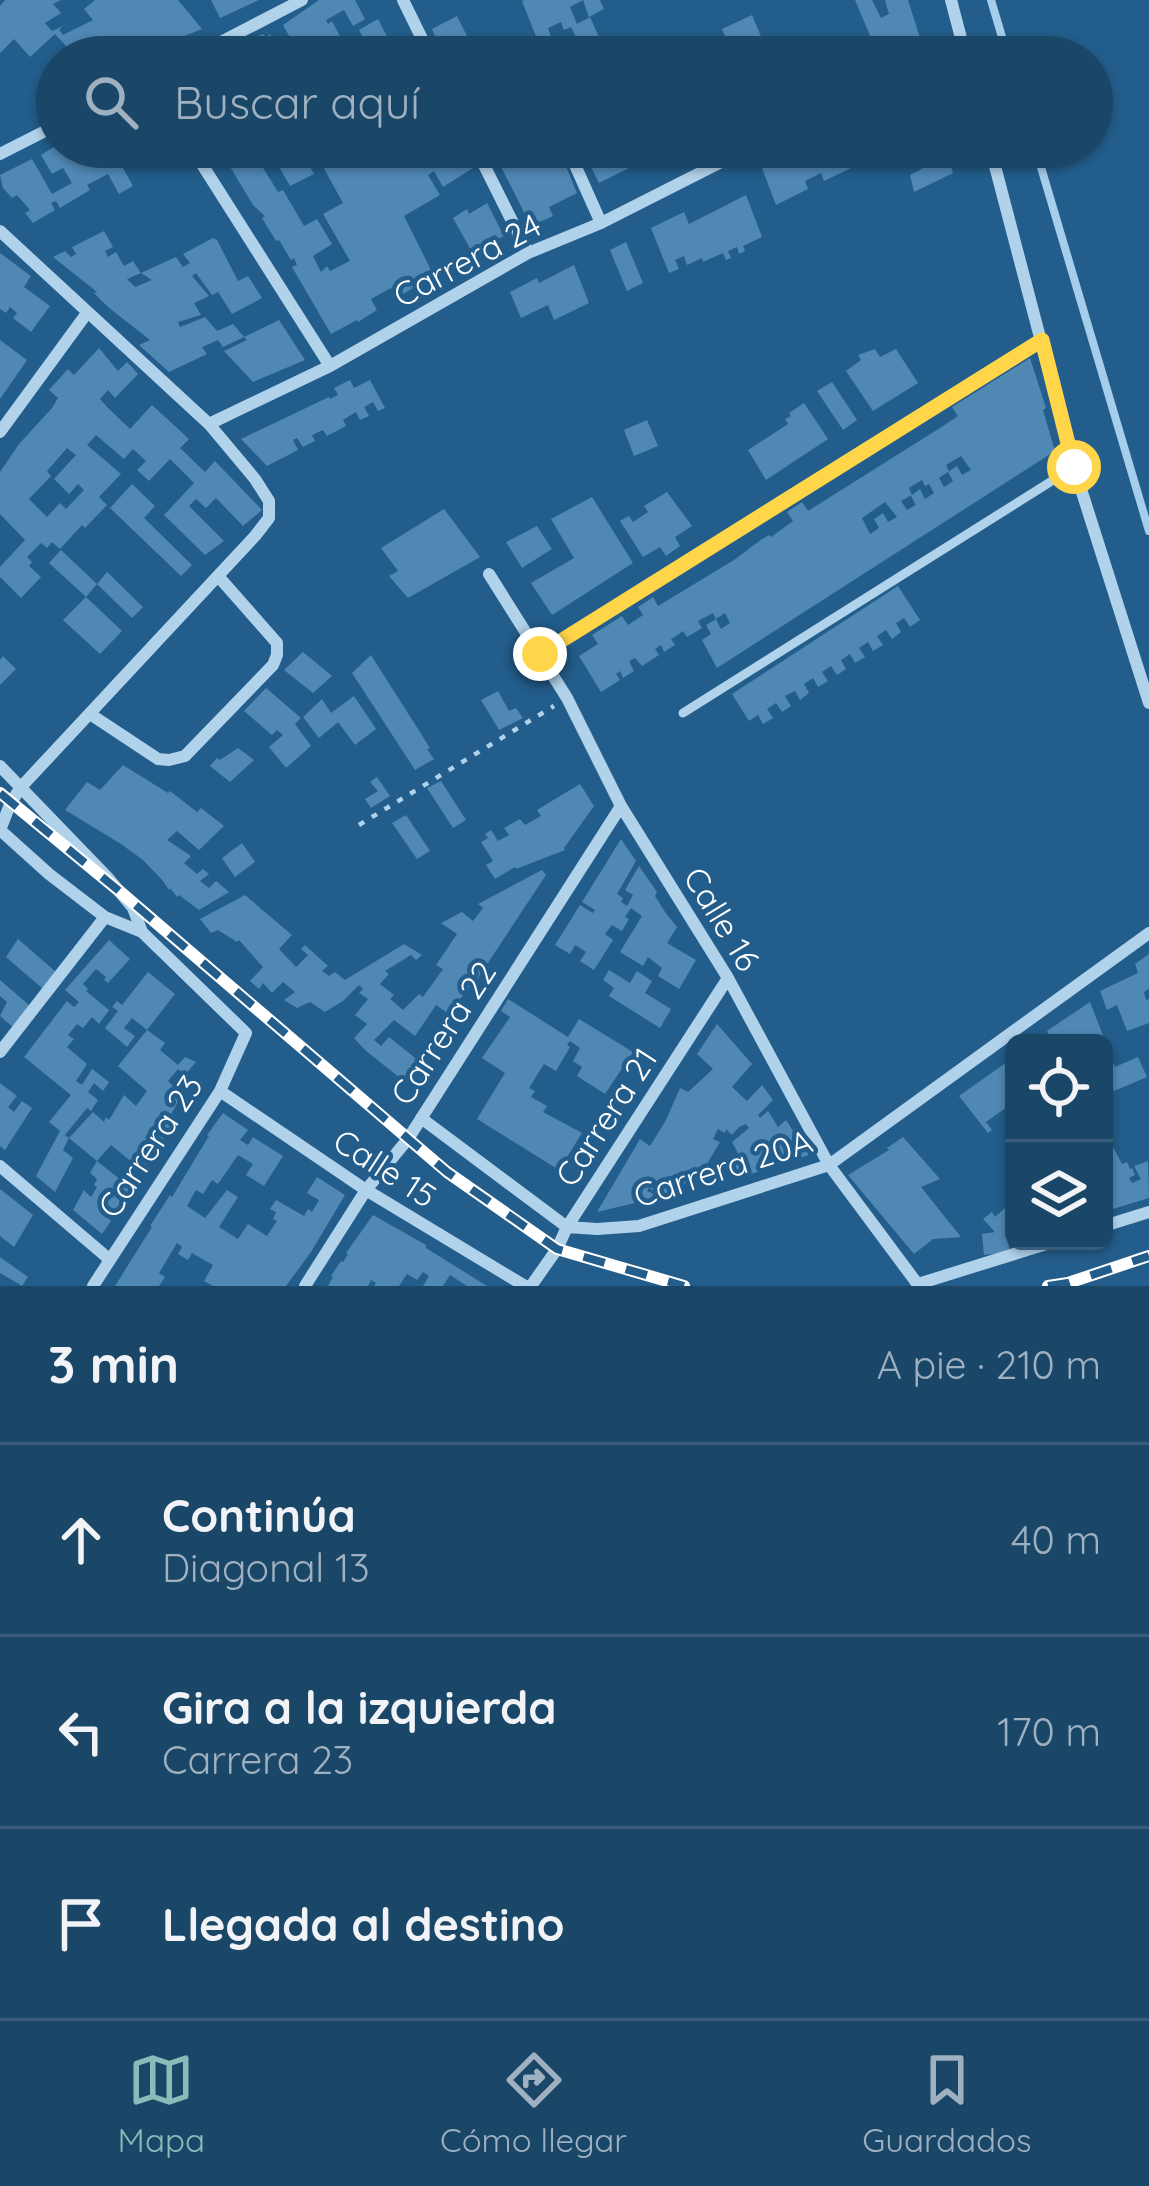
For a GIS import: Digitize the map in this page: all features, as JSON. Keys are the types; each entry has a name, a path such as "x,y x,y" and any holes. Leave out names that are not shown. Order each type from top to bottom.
{"street":[{"path":"233,36 302,0"},
{"path":"403,0 421,36"},
{"path":"951,0 961,36"},
{"path":"0,154 36,136"},
{"path":"204,168 330,366"},
{"path":"486,168 528,253"},
{"path":"577,168 602,223"},
{"name":"Carrera 24","path":"209,424 330,366 528,253 602,223 711,168"},
{"path":"996,168 1074,467 1149,703"},
{"path":"0,232 209,424 269,501 269,518 22,786 0,830 105,917 142,932"},
{"path":"0,431 87,313"},
{"path":"540,654 1042,340"},
{"name":"Calle 16","path":"489,574 567,698 621,806 728,978 829,1165 919,1285"},
{"path":"90,714 158,759 185,756 273,665 277,643 218,576"},
{"path":"0,766 118,890 133,908 142,932"},
{"name":"Carrera 22","path":"305,1286 366,1190 421,1118 621,806"},
{"path":"0,1052 105,917"},
{"name":"Carrera 23","path":"93,1286 220,1090 245,1033 142,932"},
{"name":"Carrera 20A","path":"567,1227 639,1226 829,1165 1149,933"},
{"name":"Carrera 21","path":"528,1286 557,1249 728,978"},
{"name":"Calle 15","path":"220,1090 366,1190 528,1286"},
{"path":"421,1118 567,1227"},
{"path":"0,1166 110,1259"},
{"path":"1113,1223 1149,1212"},
{"path":"919,1285 1028,1250"}],"lane":[{"path":"683,713 1074,467"}],"path":[{"path":"359,825 567,698"}],"building":[{"path":"5,0 61,0 53,4 61,13 45,23 52,31 63,26 59,30 63,35 93,20 84,9 95,0 178,0 202,29 184,36 36,36 36,51 30,57 14,39 0,53 0,6"},
{"path":"211,0 259,0 220,18"},
{"path":"319,0 355,0 365,19 353,26 344,10 326,20 328,24 332,21 340,36 289,36 283,25"},
{"path":"583,0 570,7 577,24 590,17 599,36 575,36 571,27 564,30 561,22 548,28 551,36 536,36 522,1"},
{"path":"583,0 600,0 604,9 589,17"},
{"path":"855,0 872,0 881,18 889,14 885,0 908,0 919,36 870,36"},
{"path":"752,15 761,36 725,36 722,29"},
{"path":"457,16 467,36 435,36 432,29"},
{"path":"378,19 387,36 362,36 359,30"},
{"path":"32,159 52,194 72,183 63,168 123,168 133,186 119,194 108,174 60,208 56,201 51,203 55,210 33,223 25,213 30,210 3,188 0,175"},
{"path":"231,168 263,168 278,192 283,190 304,226 317,219 332,244 313,256 321,272 327,266 330,271 350,261 323,214 343,203 324,168 473,168 443,187 434,171 428,175 440,195 404,216 434,276 396,298 391,288 371,299 377,310 331,334 292,267 297,265 294,258 276,241 265,216"},
{"path":"280,168 311,168 314,174 290,186"},
{"path":"502,168 567,168 577,193 549,207 553,216 531,226"},
{"path":"592,168 629,168 599,183"},
{"path":"762,168 851,168 824,181 821,173 805,181 808,189 776,205"},
{"path":"923,168 952,168 953,173 914,192 910,175"},
{"path":"746,195 762,237 743,246 745,251 739,254 737,247 728,251 731,258 726,260 723,253 687,265 684,256 675,260 679,269 669,273 651,228 684,212 689,224"},
{"path":"487,203 504,236 472,252 453,218"},
{"path":"104,231 113,247 105,251 108,257 116,252 124,266 133,261 141,273 176,257 183,267 190,263 183,254 217,240 238,281 248,276 262,298 232,314 218,292 212,295 196,273 192,276 209,296 194,303 201,315 178,322 180,327 205,317 217,331 233,324 244,337 223,347 218,340 202,347 207,354 169,372 139,345 150,340 53,257 65,251 71,257 76,254 72,247","holes":["141,273 152,280 135,287 127,279"]},
{"path":"626,242 643,283 627,291 610,250"},
{"path":"0,253 31,276 24,287 50,306 31,332 13,318 17,313 10,307 6,313 0,309"},
{"path":"574,265 589,303 554,320 548,305 521,318 510,292"},
{"path":"279,320 305,360 253,382 224,351"},
{"path":"0,340 27,360 0,399"},
{"path":"99,348 118,371 127,362 138,374 115,398 108,390 100,399 107,407 130,429 152,405 189,439 180,448 205,472 215,461 262,510 243,526 216,498 206,508 196,499 189,506 224,541 205,555 164,515 194,483 170,459 149,481 137,470 146,461 133,449 124,459 96,435 87,445 121,474 99,497 107,505 60,549 52,542 47,548 41,543 27,557 41,577 21,598 0,577 0,567 25,540 0,514 0,472 58,398 49,390 68,369 74,375","holes":["67,448 76,455 54,479 69,494 78,484 84,490 66,509 60,503 47,517 29,499 51,476 47,471"]},
{"path":"875,349 880,357 896,349 918,383 873,411 846,371 861,360 858,355"},
{"path":"1030,358 1055,451 717,668 702,640 711,634 706,625 716,619 713,613 698,621 702,628 671,639 675,645 664,652 661,645 655,649 659,655 642,666 635,658 629,661 634,671 623,678 620,671 616,674 620,680 601,692 579,656 598,644 592,635 622,616 628,625 643,615 638,607 653,597 658,606 771,537 793,521 787,512 802,502 808,511 943,426 958,416 952,407","holes":["961,456 971,470 962,475 957,466 948,472 953,481 944,487 939,478 949,471 946,465","922,480 934,493 925,499 920,489 911,496 916,505 907,510 901,501 912,495 909,488","885,502 897,517 888,522 883,513 874,519 879,528 870,534 862,518","725,613 730,623 721,629 716,619"]},
{"path":"350,380 354,388 370,380 385,408 378,411 373,402 364,407 369,416 360,420 356,412 343,420 346,426 327,436 323,430 312,435 315,441 303,447 297,438 293,440 298,450 267,466 241,439 338,395 334,388"},
{"path":"832,382 857,420 843,430 817,391"},
{"path":"804,403 828,439 766,480 748,450 788,424 789,413"},
{"path":"647,420 658,446 634,456 624,430"},
{"path":"132,484 155,506 144,518 192,565 181,576 110,508"},
{"path":"667,492 692,526 675,537 680,546 666,556 660,547 643,557 620,521 629,516 633,522 648,512 644,506"},
{"path":"592,497 633,563 552,615 531,583 574,558 551,519"},
{"path":"444,509 480,557 408,598 389,576 398,571 381,548"},
{"path":"537,526 552,549 522,568 506,542"},
{"path":"61,550 97,584 86,597 49,563"},
{"path":"107,572 143,607 132,618 97,584"},
{"path":"898,586 920,620 910,627 904,618 896,623 901,632 892,639 886,630 877,636 883,645 873,651 868,642 859,648 865,657 855,663 850,654 841,660 846,669 837,675 831,666 822,672 828,681 818,687 813,678 804,684 809,693 800,700 795,691 785,696 791,706 782,712 776,703 767,709 773,718 763,724 758,715 749,721 732,694"},
{"path":"86,597 122,631 100,654 63,620"},
{"path":"303,652 332,676 313,693 284,670"},
{"path":"371,655 430,748 434,759 415,770 352,673"},
{"path":"3,656 16,669 0,685 0,660"},
{"path":"266,688 301,718 295,724 311,746 286,768 269,747 283,735 277,730 272,735 244,711"},
{"path":"498,691 509,711 516,708 523,718 499,730 481,700"},
{"path":"354,696 376,729 355,745 338,722 319,738 303,717 322,699 331,713"},
{"path":"238,748 254,760 230,782 210,766"},
{"path":"123,765 224,826 199,850 177,831 167,840 191,856 184,863 197,874 203,869 209,874 200,881 209,888 216,881 229,892 199,910 169,890 143,860 65,810 87,782 100,790"},
{"path":"377,777 390,796 371,808 365,799 378,791 370,782"},
{"path":"441,781 466,820 453,828 427,788"},
{"path":"580,784 594,806 565,850 495,879 486,865 493,861 481,842 488,838 485,834 491,830 498,841 509,835 504,828 520,819 525,825 541,816 537,810"},
{"path":"406,815 430,851 417,859 392,823"},
{"path":"621,839 636,861 617,894 621,902 627,906 633,895 625,890 639,866 677,927 667,943 696,960 679,989 658,976 662,968 648,957 643,966 620,952 642,916 631,908 622,931 612,925 605,934 613,940 594,970 580,961 586,952 575,945 570,954 555,945 580,905 595,910 582,902"},
{"path":"242,843 255,862 235,877 222,858"},
{"path":"542,870 546,875 449,1014 436,1005 415,1036 394,1020 374,1040 381,1046 389,1037 419,1061 405,1082 354,1038 367,1024 355,1015 368,999 359,993 363,989 359,985 325,1012 310,1002 297,1008 284,1000 295,992 283,982 272,993 263,983 259,989 250,981 263,967 239,940 218,930 211,933 200,919 245,895 292,935 279,949 296,967 308,955 301,949 305,945 328,966 322,971 329,976 335,972 345,980 404,944 422,955 416,960 411,955 385,971 389,974 380,984 403,1010 419,994 423,997 443,969 436,965 457,934 441,923 462,912 473,921 483,908 478,904"},
{"path":"18,939 56,972 43,989 6,957"},
{"path":"109,940 130,959 108,983 96,969 83,984 109,1010 99,1024 92,1017 83,1028 77,1024 68,1035 74,1039 67,1047 87,1064 76,1081 82,1085 92,1069 109,1082 103,1091 94,1083 88,1092 98,1100 65,1135 69,1138 63,1150 73,1158 55,1192 36,1176 60,1131 49,1122 71,1095 24,1057 67,1001 74,1007 79,1002 65,990"},
{"path":"1149,954 1149,989 1144,992 1149,999 1149,1023 1127,1031 1117,1005 1107,1010 1100,991 1138,973 1135,964"},
{"path":"609,970 630,983 637,971 652,981 645,993 671,1009 660,1028 609,996 614,988 603,980"},
{"path":"148,972 175,994 147,1030 132,1018 124,1028 135,1036 127,1047 105,1028 118,1011 112,1007 117,1001 122,1005"},
{"path":"0,980 29,1005 14,1028 0,1016 7,1002 0,996"},
{"path":"508,999 568,1037 579,1019 633,1052 605,1094 577,1076 582,1067 573,1061 580,1048 570,1041 556,1071 544,1064 529,1088 535,1091 531,1097 547,1106 543,1112 582,1133 559,1170 477,1119 505,1073 482,1058 510,1017 501,1011"},
{"path":"1090,1002 1102,1034 1048,1034"},
{"path":"717,1024 752,1064 732,1087 747,1101 762,1085 773,1100 760,1118 768,1111 778,1127 786,1120 809,1155 736,1179 726,1164 739,1155 732,1142 749,1128 746,1124 732,1135 718,1129 713,1139 720,1142 697,1181 677,1185 684,1191 662,1196 649,1188 660,1197 597,1212 640,1139 650,1146 680,1088 688,1092 713,1069 697,1054"},
{"path":"147,1030 165,1043 160,1050 178,1065 185,1057 196,1062 185,1075 178,1069 168,1081 182,1095 170,1116 175,1120 143,1171 111,1145 97,1161 69,1138 93,1112 104,1122 124,1095 136,1106 147,1091 118,1066"},
{"path":"1138,1057 1147,1077 1114,1091 1113,1063 1115,1067"},
{"path":"1005,1063 1005,1108 986,1122 992,1130 988,1133 959,1096"},
{"path":"0,1083 17,1096 8,1107 14,1112 22,1101 32,1108 5,1150 0,1146"},
{"path":"223,1113 248,1130 240,1140 248,1145 253,1137 283,1156 264,1186 246,1175 253,1164 238,1155 218,1184 212,1180 203,1194 196,1190 187,1206 205,1218 227,1190 238,1197 219,1227 238,1239 248,1224 267,1236 277,1221 273,1219 276,1212 270,1209 276,1200 304,1216 308,1209 312,1212 319,1200 307,1193 317,1177 345,1195 311,1252 286,1286 213,1286 204,1281 213,1265 192,1253 188,1260 178,1254 182,1247 177,1243 159,1273 165,1277 159,1286 115,1286 150,1226"},
{"path":"903,1137 940,1179 921,1187 961,1237 933,1239 914,1254 848,1175"},
{"path":"1113,1147 1122,1164 1127,1162 1132,1168 1132,1183 1141,1179 1134,1166 1148,1161 1149,1198 1113,1209"},
{"path":"97,1161 131,1188 102,1234 73,1210 84,1190 91,1197 97,1187 90,1173"},
{"path":"0,1189 33,1215 14,1247 0,1236"},
{"path":"1005,1208 1005,1250 1010,1252 984,1255 982,1234 995,1232 983,1219 992,1212 995,1217"},
{"path":"373,1215 487,1286 467,1286 450,1275 443,1286 423,1286 429,1276 423,1272 417,1280 407,1274 399,1286 374,1286 371,1280 368,1286 328,1286"},
{"path":"0,1257 28,1277 22,1286 0,1273"}],"waterway":[{"path":"991,0 1002,36"},
{"path":"1041,168 1149,531"}],"railway":[{"path":"0,793 447,1172 557,1249 684,1286"},
{"path":"1048,1286 1149,1256"}],"route":[{"path":"540,654 1042,340 1074,467"}]}
